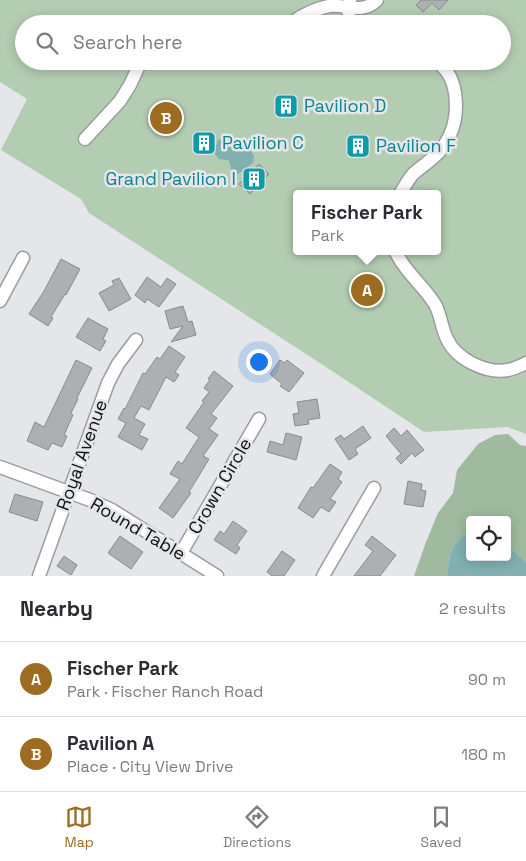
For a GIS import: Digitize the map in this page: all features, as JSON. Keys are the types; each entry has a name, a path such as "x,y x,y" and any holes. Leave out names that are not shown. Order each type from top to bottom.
{"street":[{"path":"304,15 318,9 349,4 358,8 368,7 377,0"},
{"path":"85,139 120,101 137,70"},
{"path":"403,190 412,176 440,150 450,135 455,122 457,102 452,79 445,70"},
{"path":"397,255 403,265 425,289 436,307 447,339 454,350 464,359 492,370 507,370 526,363"},
{"path":"0,301 23,258"},
{"name":"Royal Avenue","path":"39,576 108,383 118,364 136,340"},
{"name":"Crown Circle","path":"181,553 259,419"},
{"name":"Round Table","path":"0,468 90,500 112,510 217,576"},
{"path":"324,576 374,488"}],"green space":[{"path":"0,0 526,0 526,434 507,427 424,432 89,213 81,199 1,150 27,99 0,82"},
{"path":"508,434 520,445 526,446 526,562 511,549 511,516 466,516 466,534 458,540 452,550 447,576 414,576 438,513 453,493 457,470 478,444 495,435"}],"water":[{"path":"227,137 233,139 254,156 253,163 238,174 232,171 228,160 219,159 216,154 215,150 218,140"},
{"path":"466,534 466,561 511,561 511,549 526,562 526,576 447,576 452,550"}],"building":[{"path":"421,0 448,0 439,10 432,3 423,12 416,5"},
{"name":"Grand Pavilion I","path":"259,164 269,174 250,194 239,184"},
{"path":"61,259 80,269 51,317 53,318 48,326 29,314"},
{"path":"147,277 161,287 167,278 176,284 159,307 147,299 145,303 135,295"},
{"path":"119,278 131,299 109,311 99,293 114,285 112,281"},
{"path":"183,306 188,322 192,321 196,335 171,342 183,326 170,329 165,311"},
{"path":"88,318 108,329 103,339 106,341 100,351 76,337"},
{"path":"169,346 185,357 175,372 179,375 174,382 166,377 149,410 141,406 134,418 145,424 139,435 148,439 142,450 118,437 126,423 118,419 143,373 145,374 157,357 160,359"},
{"path":"76,360 92,368 71,413 73,415 64,435 67,436 62,447 52,443 48,450 27,441 35,422 44,427"},
{"path":"280,360 285,363 287,360 304,373 289,392 280,386 282,384 270,374"},
{"path":"214,371 233,386 211,414 217,418 209,429 218,435 203,456 209,459 189,492 191,493 173,518 159,508 180,479 170,474 178,461 182,464 199,437 186,428 209,392 204,388"},
{"path":"317,399 320,418 308,420 309,424 295,426 293,414 299,413 297,402"},
{"path":"363,426 371,438 355,449 358,454 349,460 335,439 341,435 344,439"},
{"path":"394,428 401,436 407,430 424,450 415,457 412,453 401,464 396,458 401,454 386,436"},
{"path":"286,433 302,437 296,460 267,452 270,441 283,445"},
{"path":"330,464 342,472 338,479 342,482 330,499 336,502 329,512 321,507 313,518 298,508 311,487 313,488"},
{"path":"408,481 422,484 421,490 426,491 423,507 404,504"},
{"path":"15,494 43,502 37,521 9,512"},
{"path":"233,521 247,531 237,545 240,548 236,554 214,540 220,531 224,534"},
{"path":"120,536 143,552 131,569 108,553"},
{"path":"372,536 396,555 380,576 354,576 373,551 365,545"},
{"path":"282,551 295,560 284,576 272,576 267,572"},
{"path":"64,556 77,565 71,575 57,566"}],"place":[{"name":"Pavilion D","path":"286,106"},
{"name":"Pavilion A","path":"166,118"},
{"name":"Pavilion C","path":"204,143"},
{"name":"Pavilion F","path":"358,146"},
{"name":"Grand Pavilion I","path":"254,179"},
{"name":"Fischer Park","path":"367,290"}]}
